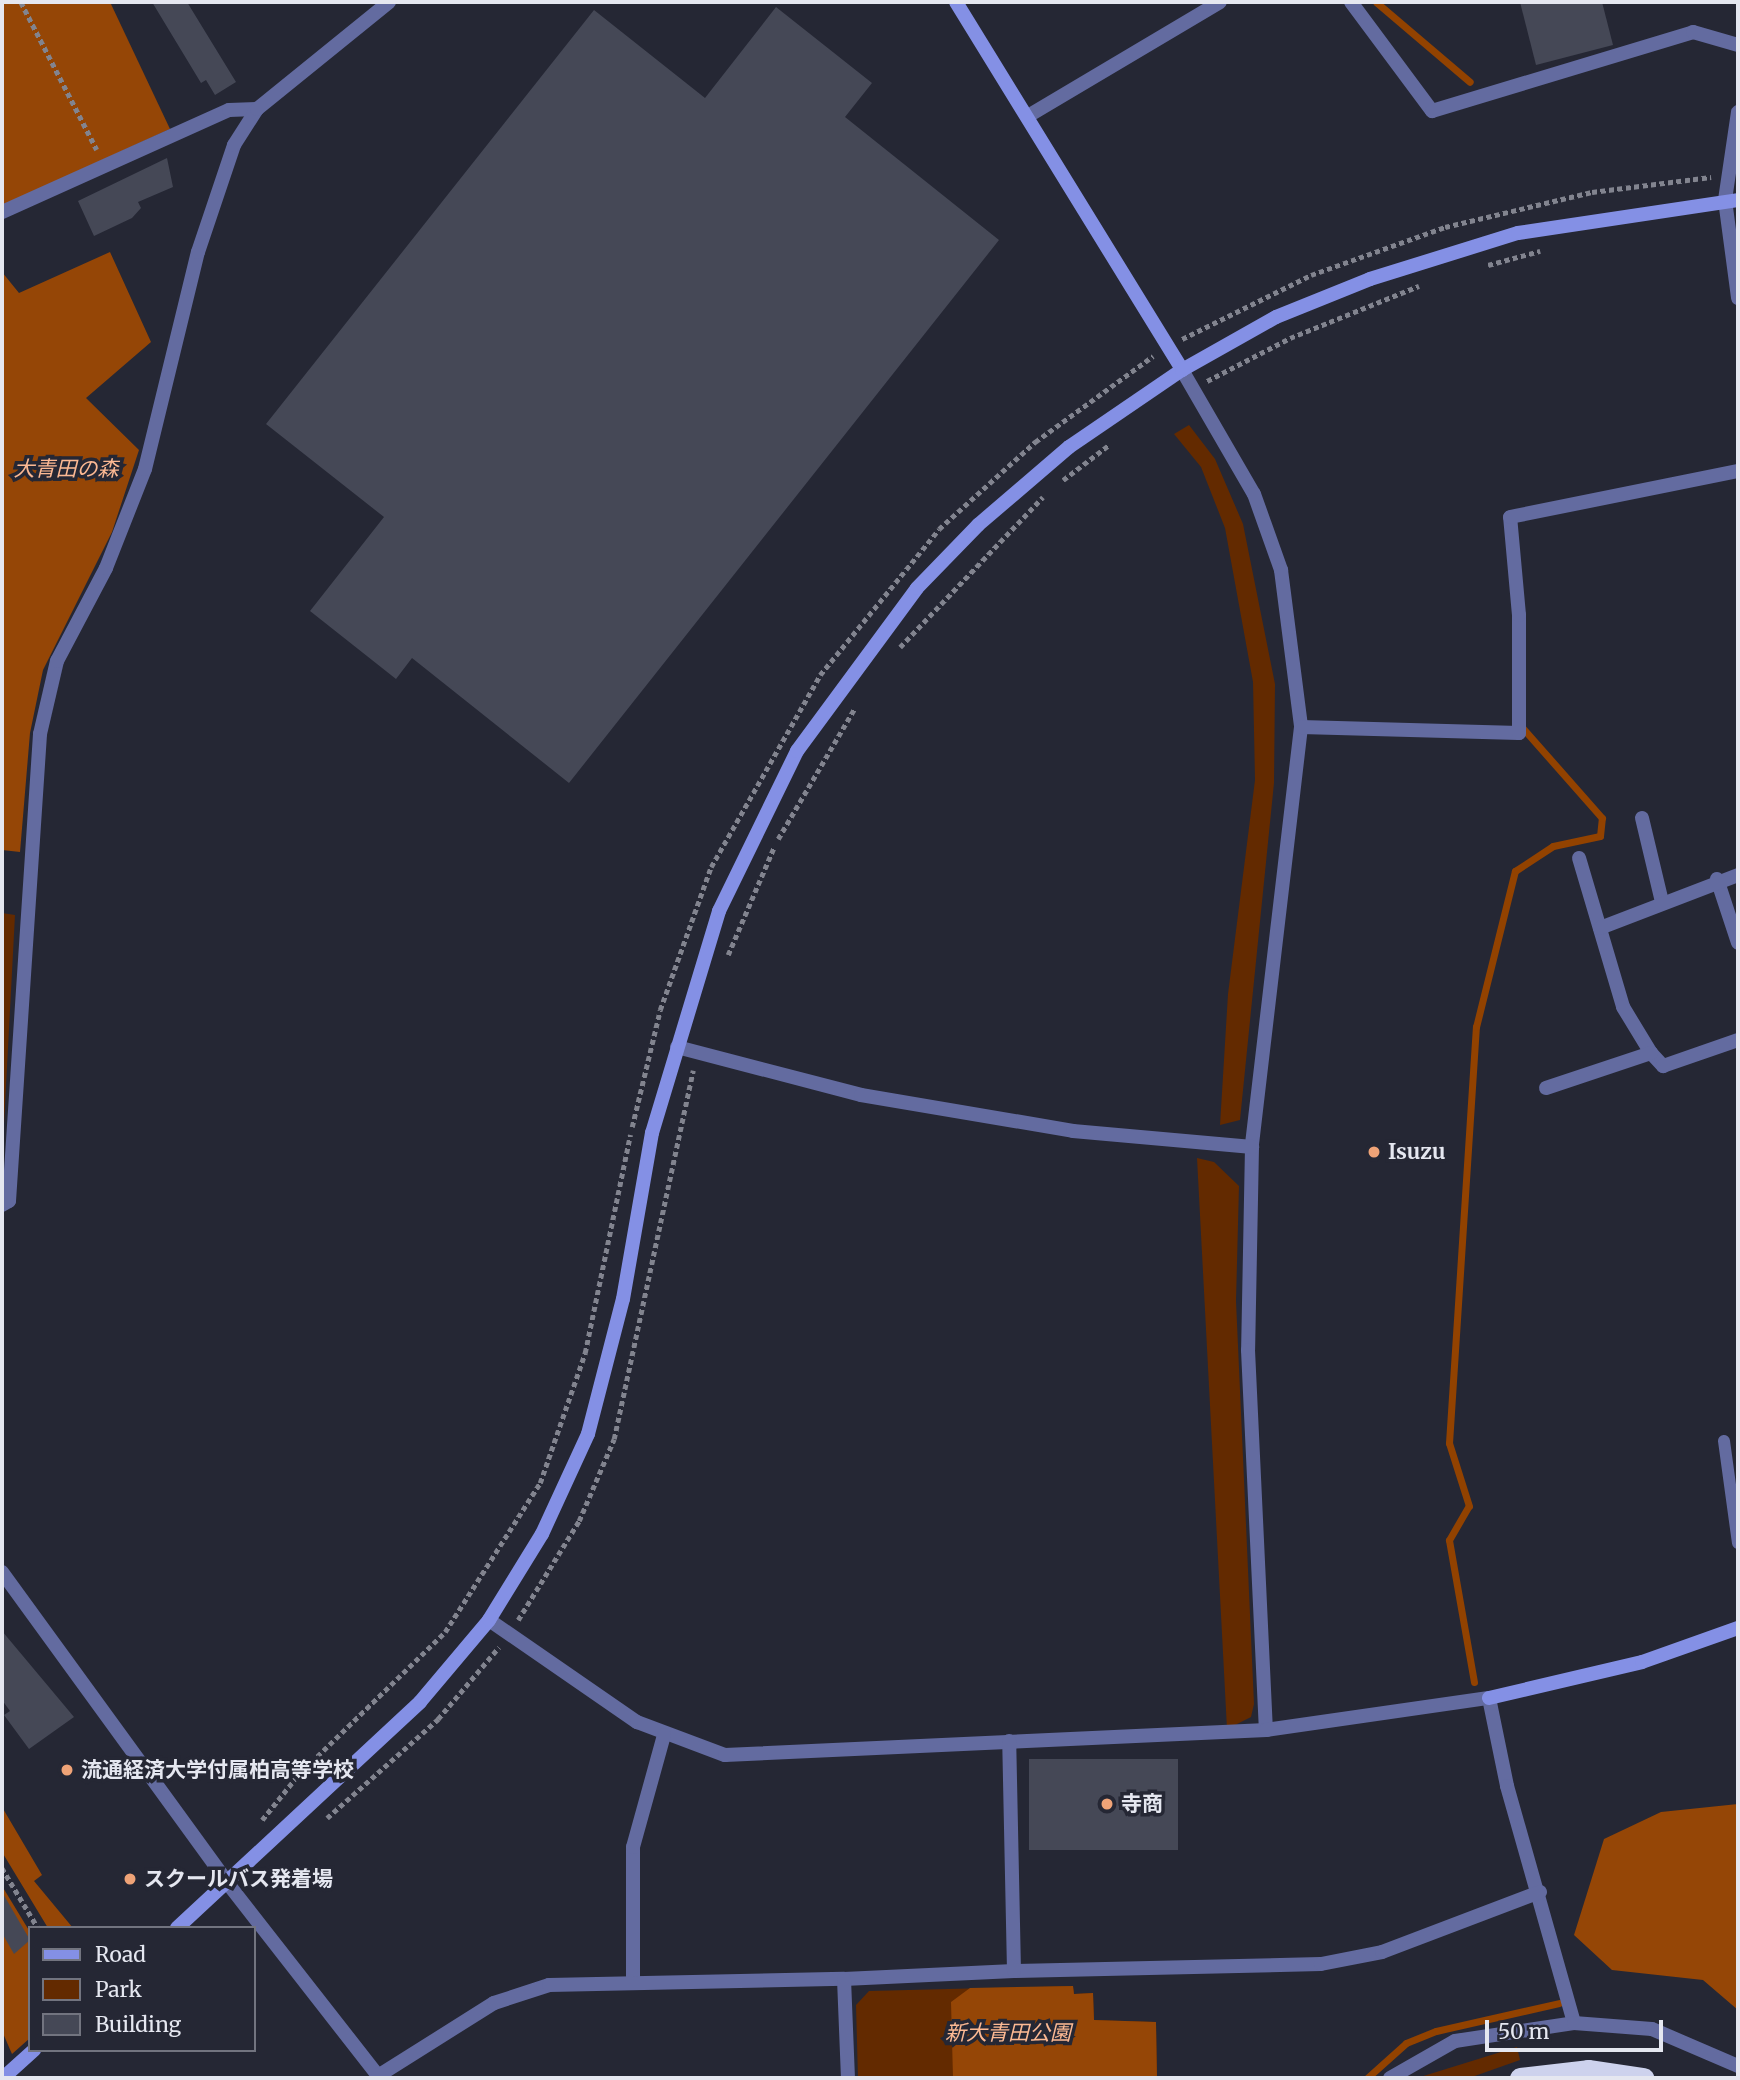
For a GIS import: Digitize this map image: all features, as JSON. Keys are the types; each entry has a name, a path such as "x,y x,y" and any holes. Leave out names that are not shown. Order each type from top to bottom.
{"highway":[{"path":"1520,2078 1588,2070 1643,2078"}],"street":[{"path":"2,1205 9,1201 40,734 57,661 106,568 145,469 220,173 257,109 389,2"},
{"path":"956,2 1169,347 1254,494 1281,570 1301,727 1252,1147 1248,1350 1266,1730"},
{"path":"1028,116 1220,2"},
{"path":"1351,2 1432,111 1693,32 1738,45"},
{"path":"2,212 104,163 229,110 257,109"},
{"path":"1738,112 1728,177 1738,298"},
{"path":"179,1926 229,1885 420,1702 489,1620 542,1534 588,1434 677,1048 719,911 755,826 871,644 978,525 1036,472 1182,370 1311,302 1461,248 1616,214 1732,200"},
{"path":"1301,727 1519,733 1520,615 1510,517 1738,471"},
{"path":"1642,818 1662,902"},
{"path":"1579,858 1623,1007 1662,1066 1738,1040"},
{"path":"1600,928 1717,879 1738,875"},
{"path":"1717,879 1738,943"},
{"path":"677,1048 861,1095 1073,1131 1252,1147"},
{"path":"1546,1088 1651,1053"},
{"path":"2,1572 229,1885 379,2077 494,2003 549,1985 1321,1964 1382,1952 1540,1892"},
{"path":"489,1620 664,1735 750,1757 1009,1741 1266,1730 1489,1698 1642,1662 1738,1628"},
{"path":"1489,1698 1507,1786 1540,1892 1574,2023"},
{"path":"633,1982 633,1847 664,1735"},
{"path":"1009,1741 1014,1971"},
{"path":"844,1979 848,2078"},
{"path":"1390,2078 1455,2041 1574,2023 1652,2029 1738,2066"},
{"path":"3,2078 32,2052"}],"lane":[{"path":"1724,1441 1738,1543"}],"path":[{"path":"21,2 104,163"},
{"path":"256,1829 299,1774 445,1632 540,1483 585,1353 664,997 711,867 782,733 860,619 939,529 1083,403 1169,347 1311,275 1445,228 1592,192 1728,177"},
{"path":"1484,266 1546,250"},
{"path":"1193,389 1290,338 1433,281"},
{"path":"1059,483 1122,436"},
{"path":"895,653 1049,492"},
{"path":"725,962 776,842 858,704"},
{"path":"320,1824 438,1719 509,1634 579,1521 614,1439 698,1053"},
{"path":"2,1868 37,1926"}],"green space":[{"path":"2,2 110,2 170,129 2,206"},
{"name":"大青田の森","path":"110,252 151,342 86,398 139,450 112,532 43,670 30,733 20,852 2,850 2,272 19,293"},
{"path":"1189,425 1215,459 1243,524 1275,684 1274,783 1240,1120 1220,1125 1228,994 1255,780 1253,682 1225,528 1201,467 1174,434"},
{"path":"2,913 15,915 4,1124 2,1124"},
{"path":"1197,1158 1214,1162 1239,1186 1236,1301 1254,1704 1251,1717 1227,1729"},
{"path":"1738,1804 1738,2010 1703,1980 1612,1970 1574,1935 1604,1839 1661,1812"},
{"path":"2,1807 42,1875 34,1881 71,1926 47,1926 2,1852"},
{"path":"2,1886 28,1929 28,2040 12,2054 2,2031"},
{"name":"新大青田公園","path":"1073,1986 1074,1994 1093,1993 1094,2020 1156,2022 1157,2078 858,2078 856,2005 869,1991"},
{"name":"新大青田公園","path":"1073,1986 1074,1994 1093,1993 1094,2020 1156,2022 1157,2078 953,2078 951,2002 970,1988"},
{"path":"1517,2047 1520,2060 1469,2078 1417,2078"}],"building":[{"path":"152,2 187,2 236,82 215,95 206,80 201,83"},
{"path":"1520,2 1602,2 1613,45 1536,65"},
{"path":"776,7 872,83 845,117 999,240 569,783 412,658 396,679 310,611 384,517 266,424 594,10 705,98"},
{"path":"167,158 173,187 138,202 141,208 132,218 94,236 78,201"},
{"path":"2,1631 74,1717 29,1749 4,1715 10,1711 2,1700"},
{"name":"寺商","path":"1029,1759 1178,1759 1178,1850 1029,1850"},
{"path":"2,1892 28,1937 28,1942 14,1954 2,1933"}],"waterway":[{"path":"1376,2 1470,82"},
{"path":"1474,1682 1449,1540 1469,1506 1449,1443 1476,1027 1515,871 1553,846 1600,836 1602,818 1521,726"},
{"path":"1367,2078 1406,2043 1436,2031 1559,2003"}],"place":[{"name":"Isuzu","path":"1374,1152"},
{"name":"流通経済大学付属柏高等学校","path":"67,1770"},
{"name":"寺商","path":"1107,1804"},
{"name":"スクールバス発着場","path":"130,1879"}]}
